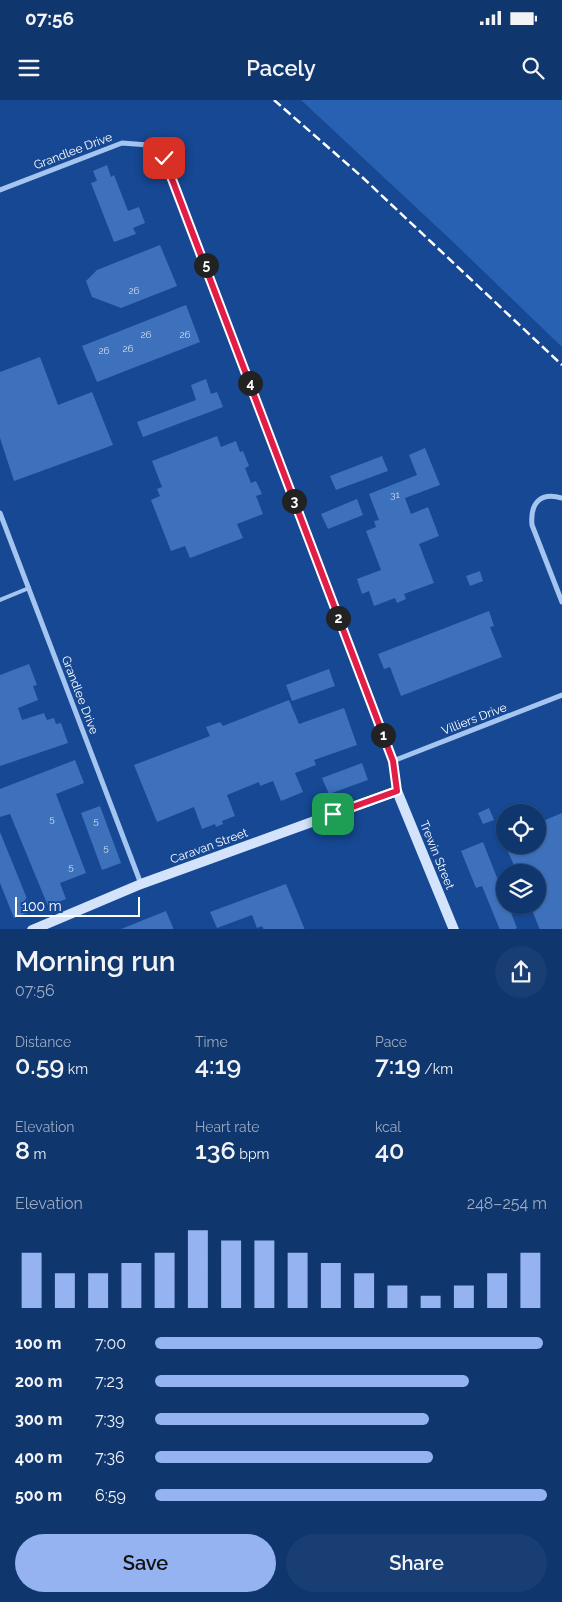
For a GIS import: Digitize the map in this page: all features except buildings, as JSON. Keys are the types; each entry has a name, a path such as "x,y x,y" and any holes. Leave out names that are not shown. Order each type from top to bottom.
{"street":[{"name":"Grandlee Drive","path":"0,190 122,143 148,145 157,150 164,158 393,761 397,791"},
{"path":"562,498 551,495 544,497 536,503 531,512 532,525 562,602"},
{"name":"Grandlee Drive","path":"0,513 142,884"},
{"name":"Villiers Drive","path":"393,761 562,695"},
{"name":"Caravan Street","path":"34,929 142,884 397,791"},
{"name":"Trewin Street","path":"397,791 454,929"}],"lane":[{"path":"0,600 29,588"}],"shaded area":[{"path":"301,100 562,100 562,347 452,241"}],"railway":[{"path":"274,100 361,176 562,365"}],"route":[{"path":"164,158 172,174 393,761 397,791 333,814"}]}
